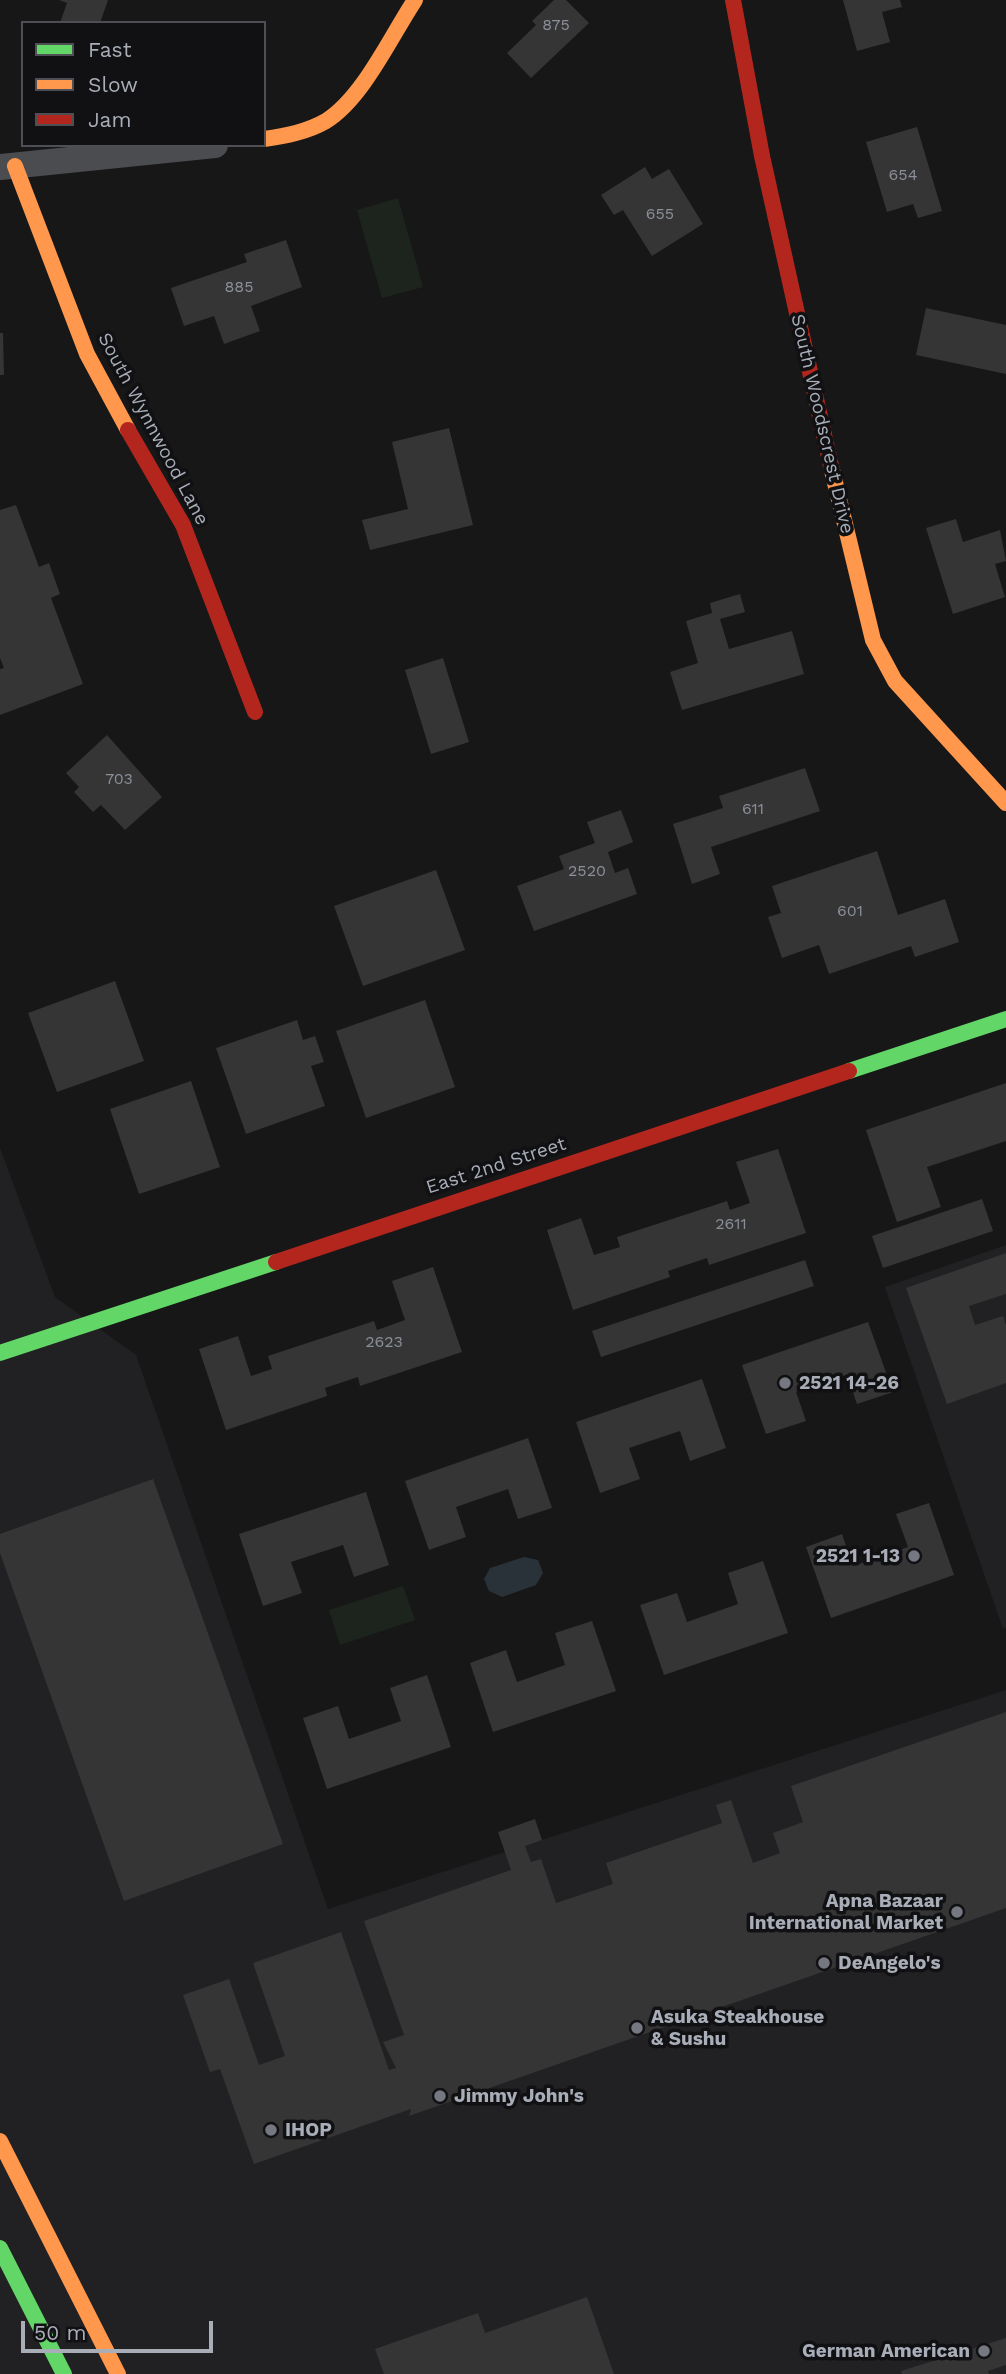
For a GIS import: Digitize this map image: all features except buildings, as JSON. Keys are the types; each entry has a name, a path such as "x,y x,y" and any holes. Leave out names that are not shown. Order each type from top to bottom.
{"street":[{"path":"266,139 297,132 330,118 344,105 415,0"},
{"name":"South Woodscrest Drive","path":"733,0 778,230 859,591 873,640 895,681 1006,803"},
{"path":"7,167 196,147"},
{"name":"South Wynnwood Lane","path":"7,167 87,354 115,409 154,471 183,525 255,712"},
{"name":"East 2nd Street","path":"0,1353 1006,1019"},
{"path":"0,2141 118,2374"},
{"path":"0,2248 64,2374"}],"shaded area":[{"path":"398,198 423,287 382,298 357,210"},
{"path":"0,1148 55,1297 136,1355 328,1909 1006,1690 1006,2374 0,2374"},
{"path":"1006,1245 1006,1628 1003,1629 885,1287"},
{"path":"524,1557 538,1560 543,1573 536,1585 502,1597 489,1591 484,1579 490,1568"},
{"path":"403,1586 415,1620 340,1645 329,1610"}],"traffic: fast":[{"path":"849,1071 1006,1019"},
{"path":"0,1353 276,1262"},
{"path":"0,2248 64,2374"}],"traffic: slow":[{"path":"266,139 311,128 339,111 364,82 415,0"},
{"path":"15,166 87,354 128,430"},
{"path":"831,466 873,640 895,681 1006,803"},
{"path":"0,2141 118,2374"}],"traffic: jam":[{"path":"733,0 762,156 831,466"},
{"path":"128,430 183,525 255,712"},
{"path":"276,1262 849,1071"}],"place":[{"name":"2521 14-26","path":"785,1383"},
{"name":"2521 1-13","path":"914,1556"},
{"name":"Apna Bazaar International Market","path":"957,1912"},
{"name":"DeAngelo's","path":"824,1963"},
{"name":"Asuka Steakhouse & Sushu","path":"637,2028"},
{"name":"Jimmy John's","path":"440,2096"},
{"name":"IHOP","path":"271,2130"},
{"name":"German American","path":"984,2351"}]}
